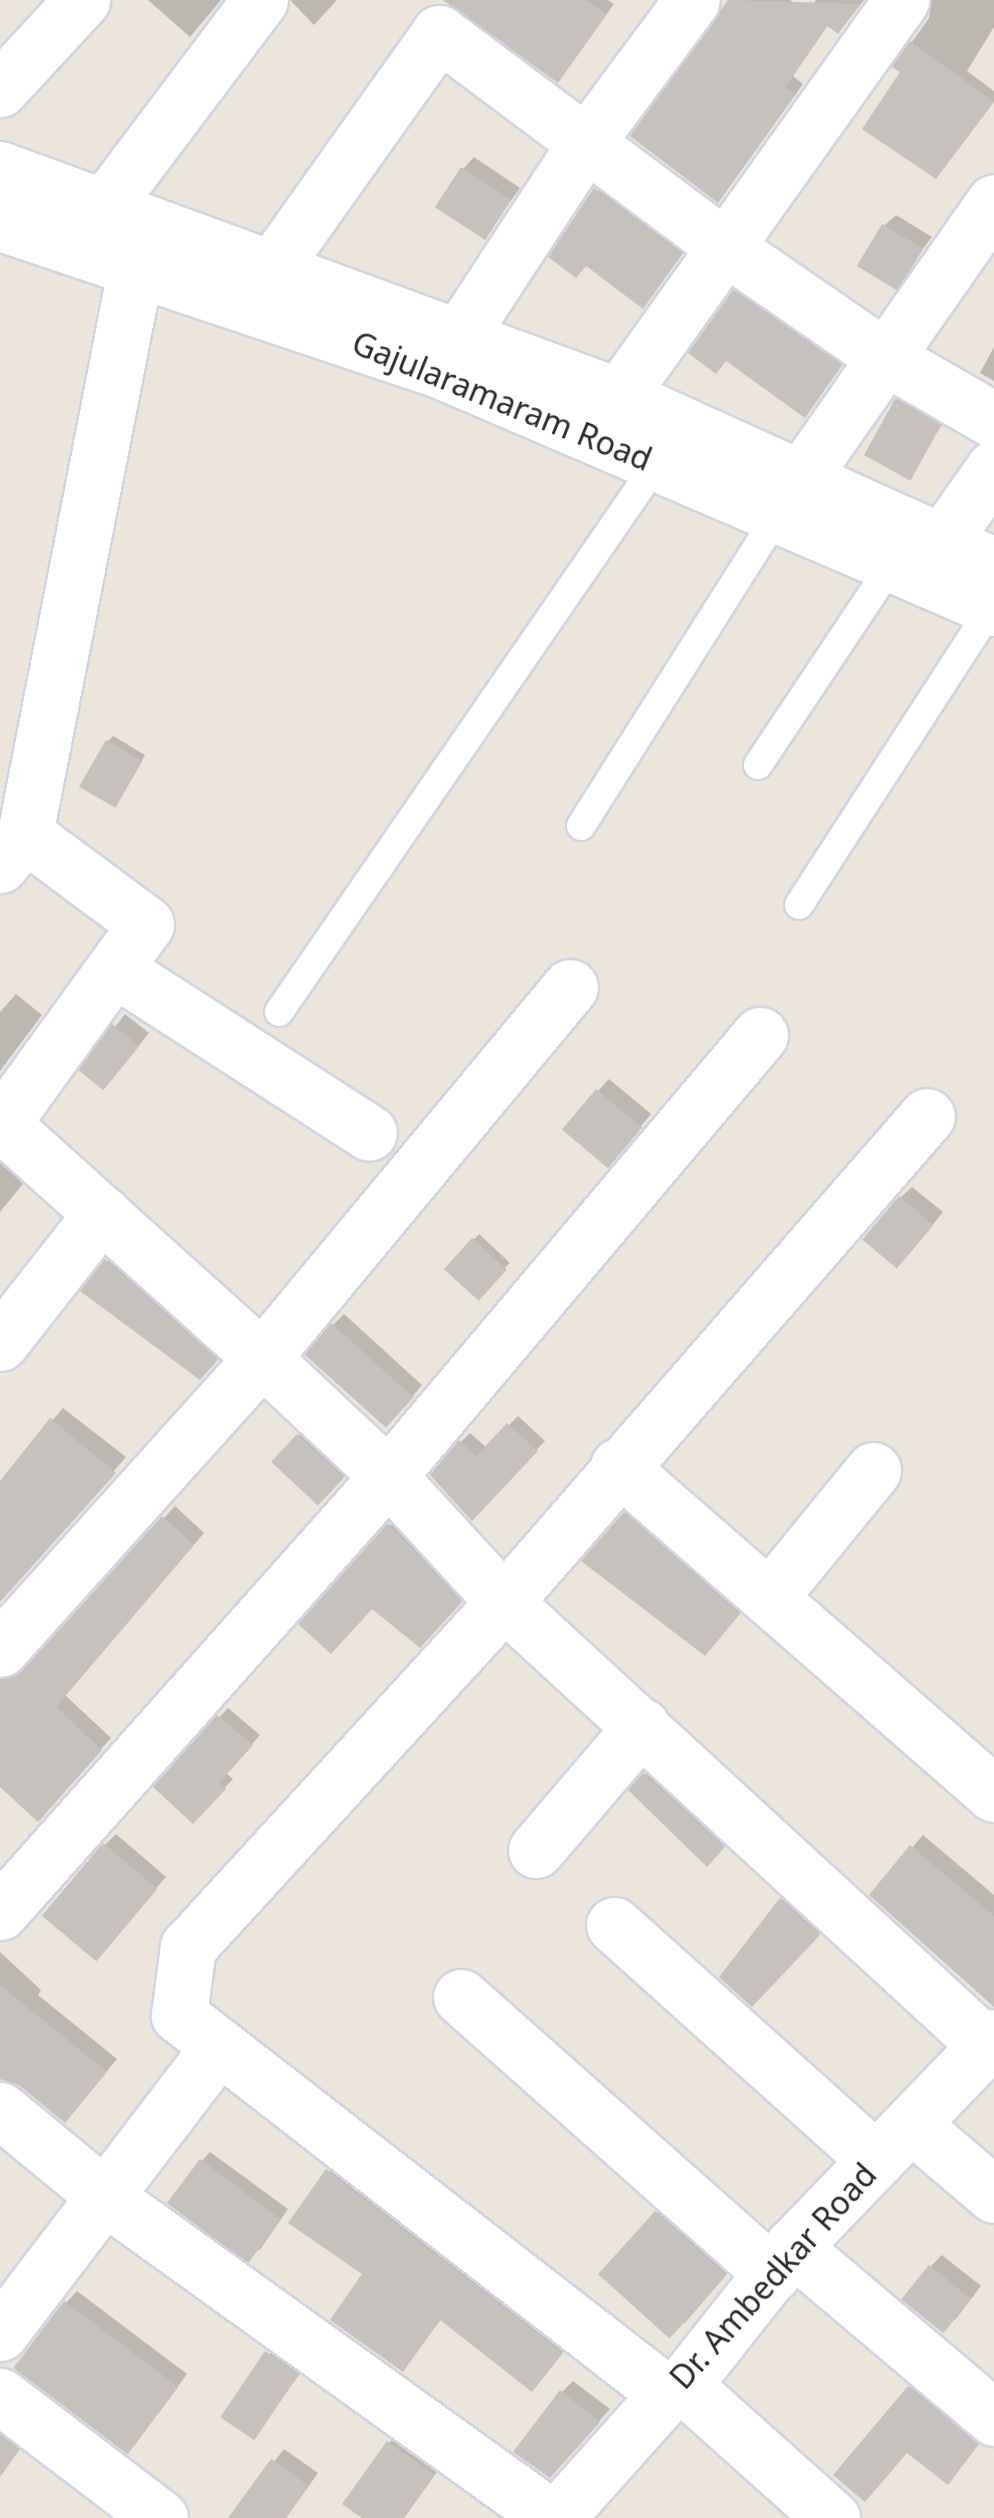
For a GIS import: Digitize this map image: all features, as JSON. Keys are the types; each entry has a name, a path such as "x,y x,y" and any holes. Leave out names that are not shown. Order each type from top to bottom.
{"street":[{"path":"0,89 82,0"},
{"path":"107,203 260,0"},
{"path":"460,335 585,144 692,0"},
{"path":"618,396 728,249 902,0"},
{"path":"272,267 452,17 585,144 883,356 994,420"},
{"path":"0,169 107,203 618,396 790,496 941,543 993,594"},
{"path":"790,496 883,356 994,202"},
{"name":"Gajularamaram Road","path":"0,223 437,369 657,463 790,496 892,564 993,594"},
{"path":"136,266 12,849 146,924 1,1125 388,1476 504,1602 990,2041"},
{"path":"941,543 994,468"},
{"path":"115,969 368,1133"},
{"path":"0,1649 262,1358 570,987"},
{"path":"0,1912 388,1476 760,1035"},
{"path":"832,2518 675,2390 178,2015 188,1947 504,1602 618,1466 927,1116"},
{"path":"0,1343 102,1213"},
{"path":"618,1466 772,1594 991,1786"},
{"path":"772,1594 874,1470"},
{"path":"536,1850 642,1726"},
{"path":"614,1925 894,2142 994,2195"},
{"path":"461,1997 782,2261 994,2418"},
{"name":"Dr. Ambedkar Road","path":"554,2518 675,2390 782,2261 990,2041"},
{"path":"0,2333 108,2199 220,2047"},
{"path":"0,2110 108,2199 554,2518"},
{"path":"0,2396 160,2518"}],"lane":[{"path":"280,1012 657,463"},
{"path":"581,826 790,496"},
{"path":"758,765 892,564"},
{"path":"799,905 993,594"}],"building":[{"path":"443,0 586,0 607,14 558,83"},
{"path":"728,0 860,4 838,34 827,26 785,87 796,94 718,203 630,136"},
{"path":"910,41 994,102 936,179 862,129 900,72 892,67"},
{"path":"461,167 511,200 485,240 435,207"},
{"path":"594,188 682,254 643,309 586,266 576,278 548,257"},
{"path":"882,224 923,249 898,291 857,266"},
{"path":"733,290 842,365 805,418 726,361 716,374 688,353"},
{"path":"895,399 941,425 910,481 864,455"},
{"path":"106,740 142,761 115,808 79,787"},
{"path":"112,1024 139,1046 103,1090 76,1068"},
{"path":"596,1089 642,1128 608,1168 562,1130"},
{"path":"899,1196 933,1225 897,1269 862,1240"},
{"path":"472,1238 507,1269 479,1301 444,1269"},
{"path":"105,1259 218,1360 200,1380 80,1291"},
{"path":"331,1323 413,1397 386,1428 304,1353"},
{"path":"50,1418 116,1473 0,1602 0,1481"},
{"path":"507,1423 538,1451 472,1521 430,1475 459,1440 476,1456"},
{"path":"297,1434 344,1478 318,1505 271,1462"},
{"path":"624,1512 740,1614 705,1656 581,1561"},
{"path":"162,1516 194,1545 56,1707 102,1750 38,1822 0,1787 0,1679 23,1670"},
{"path":"388,1523 462,1602 420,1648 372,1609 331,1654 298,1624"},
{"path":"217,1715 253,1745 219,1783 226,1789 193,1824 153,1787"},
{"path":"643,1773 725,1847 707,1867 628,1790"},
{"path":"103,1843 157,1889 96,1961 42,1916"},
{"path":"910,1845 994,1916 994,2007 869,1895"},
{"path":"780,1898 820,1935 752,2007 719,1977"},
{"path":"0,1985 107,2072 65,2123 20,2086 0,2079"},
{"path":"200,2159 281,2220 248,2264 167,2203"},
{"path":"326,2169 563,2353 532,2392 440,2320 403,2372 330,2320 362,2274 288,2223"},
{"path":"655,2211 726,2275 669,2338 598,2274"},
{"path":"929,2265 971,2299 943,2333 901,2299"},
{"path":"64,2301 178,2387 128,2454 13,2368"},
{"path":"265,2351 299,2374 254,2440 220,2417"},
{"path":"908,2386 979,2444 948,2485 907,2453 865,2502 833,2475"},
{"path":"560,2390 600,2422 550,2478 513,2452"},
{"path":"0,2435 19,2450 0,2476"},
{"path":"387,2441 434,2475 403,2518 362,2518 342,2504"},
{"path":"271,2459 309,2486 285,2518 228,2518"}]}
